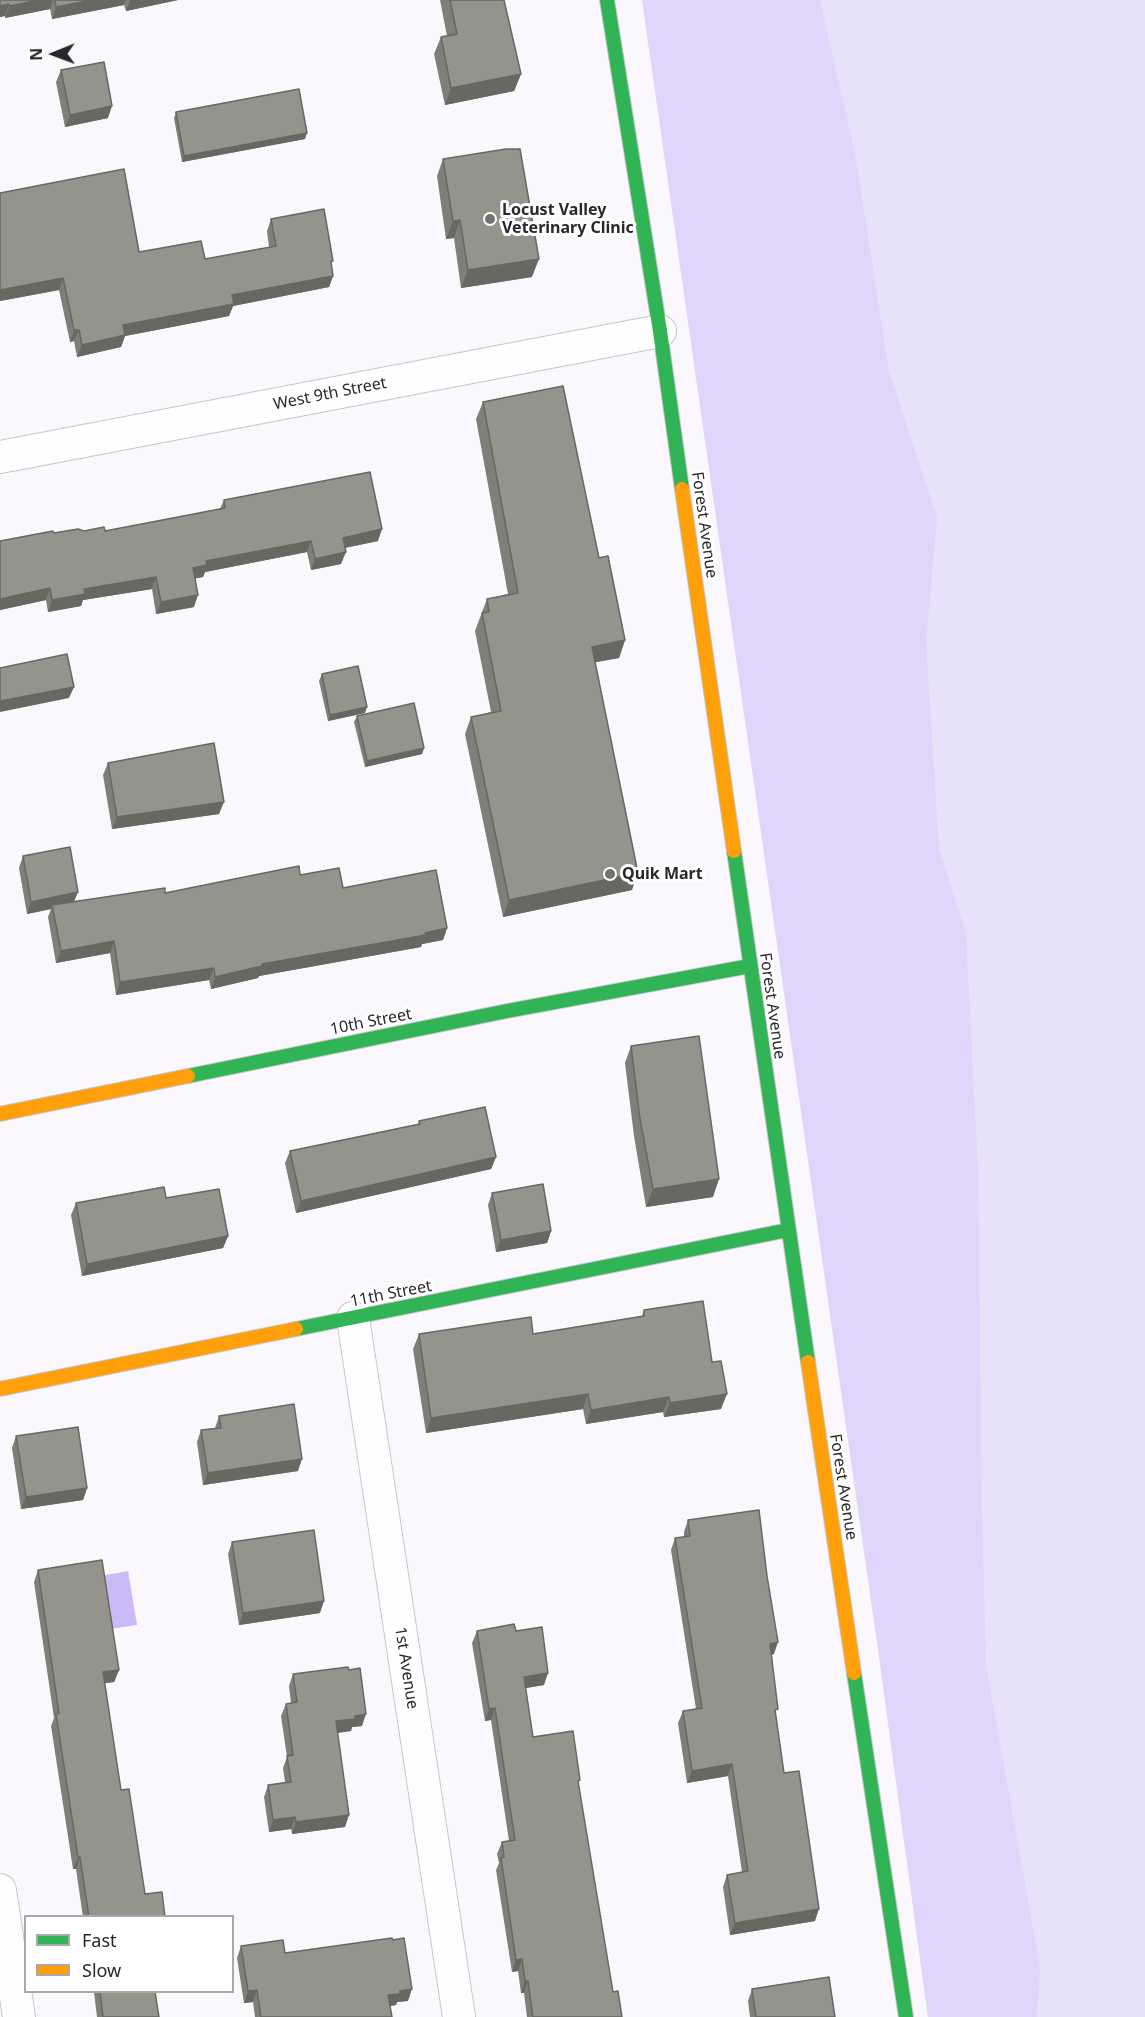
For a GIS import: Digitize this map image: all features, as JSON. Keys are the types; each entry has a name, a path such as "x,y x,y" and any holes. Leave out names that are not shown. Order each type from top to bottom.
{"main road":[{"name":"Forest Avenue","path":"607,0 660,331 788,1230 906,2017"},
{"name":"10th Street","path":"0,1114 507,1011 750,966"},
{"name":"11th Street","path":"0,1389 788,1230"}],"street":[{"name":"West 9th Street","path":"0,457 660,331"},
{"name":"1st Avenue","path":"353,1318 459,2017"},
{"path":"0,1890 19,2017"}],"shaded area":[{"path":"642,0 1145,0 1145,2017 928,2017 878,1649"},
{"path":"642,0 820,0 856,159 889,372 937,518 926,642 939,849 966,934 978,1172 986,1665 1040,1968 1037,2017 928,2017 878,1649"},
{"path":"128,1571 137,1625 110,1629 101,1576"}],"building":[{"path":"0,0 39,0 0,6"},
{"path":"55,0 92,0 56,7"},
{"path":"450,0 504,0 521,74 451,88 441,37 457,34"},
{"path":"104,62 112,106 70,115 61,70"},
{"path":"299,89 307,133 184,156 176,112"},
{"name":"Locust Valley Veterinary Clinic","path":"506,149 520,149 539,259 468,270 460,220 453,221 443,159"},
{"path":"124,169 139,252 201,241 205,259 276,246 271,219 324,209 333,261 331,261 333,276 232,295 234,304 123,325 125,335 82,345 79,330 74,330 63,278 0,290 0,193"},
{"path":"563,386 599,558 608,556 625,640 592,647 638,873 509,900 471,717 501,711 482,613 489,612 487,599 518,593 483,402"},
{"path":"370,472 382,529 343,538 346,552 315,559 311,541 206,561 207,565 193,568 198,595 161,602 156,577 84,589 85,594 52,600 50,588 0,599 0,541 53,531 54,533 78,529 84,531 104,527 105,531 225,508 224,500"},
{"path":"67,654 74,687 0,701 0,668"},
{"path":"358,666 367,707 330,715 322,674"},
{"path":"414,703 424,748 367,761 357,716"},
{"path":"214,743 224,802 117,817 108,763"},
{"path":"70,847 78,892 31,902 23,856"},
{"path":"299,866 300,875 339,868 343,888 436,870 447,928 425,933 426,935 262,964 262,966 215,977 214,968 120,982 114,941 61,951 52,905 165,888 165,893"},
{"path":"699,1036 719,1179 653,1189 640,1119 631,1046"},
{"path":"485,1107 496,1157 301,1201 290,1151 420,1124 419,1121"},
{"path":"543,1184 551,1231 501,1240 492,1193"},
{"path":"164,1187 166,1198 219,1189 228,1236 87,1264 76,1203"},
{"path":"703,1301 712,1362 721,1361 727,1394 670,1403 669,1397 591,1410 588,1394 431,1418 419,1334 531,1317 533,1334 644,1316 644,1310"},
{"path":"294,1404 302,1459 208,1473 201,1430 221,1428 219,1416"},
{"path":"78,1427 87,1488 26,1497 16,1436"},
{"path":"759,1510 778,1642 770,1644 778,1709 775,1710 784,1773 799,1771 819,1909 735,1923 727,1875 748,1871 732,1764 692,1771 683,1711 702,1708 675,1538 690,1536 688,1520"},
{"path":"314,1530 324,1601 243,1613 232,1542"},
{"path":"102,1560 119,1670 103,1672 121,1790 129,1789 145,1894 162,1892 165,1915 89,1915 56,1714 59,1713 38,1570"},
{"path":"514,1624 516,1631 542,1627 548,1673 524,1677 533,1737 573,1731 580,1780 578,1781 613,1992 618,1991 622,2017 533,2017 522,1959 516,1960 501,1858 504,1857 502,1842 515,1840 495,1708 489,1709 477,1631"},
{"path":"348,1667 349,1670 360,1668 366,1714 355,1716 355,1719 336,1721 349,1815 296,1822 295,1817 273,1820 268,1785 291,1782 287,1756 293,1755 286,1704 297,1702 293,1674"},
{"path":"392,1938 393,1940 404,1938 412,1989 400,1991 400,1994 388,1995 392,2017 261,2017 257,1990 248,1991 241,1946 283,1940 285,1953"},
{"path":"829,1977 835,2017 756,2017 752,1989"},
{"path":"100,1993 155,1993 159,2017 103,2017"}],"traffic: fast":[{"path":"607,0 660,331 682,489"},
{"path":"734,851 808,1362"},
{"path":"188,1076 507,1011 750,966"},
{"path":"296,1329 788,1230"},
{"path":"854,1673 906,2017"}],"traffic: slow":[{"path":"682,489 734,851"},
{"path":"0,1114 188,1076"},
{"path":"0,1389 296,1329"},
{"path":"808,1362 854,1673"}],"place":[{"name":"Locust Valley Veterinary Clinic","path":"490,219"},
{"name":"Quik Mart","path":"610,874"}]}
